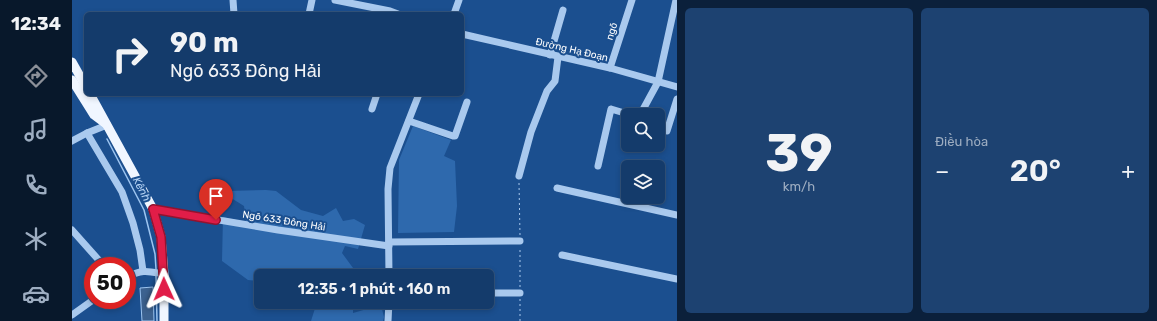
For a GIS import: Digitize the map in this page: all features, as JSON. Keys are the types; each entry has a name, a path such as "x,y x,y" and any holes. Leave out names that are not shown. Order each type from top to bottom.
{"main road":[{"path":"72,62 84,83"},
{"path":"72,80 94,115 107,124"},
{"path":"91,96 153,209 161,237 164,321"}],"street":[{"path":"233,0 234,12"},
{"path":"309,12 312,0"},
{"path":"335,0 386,12"},
{"path":"455,12 459,0"},
{"name":"ngõ","path":"610,68 632,0"},
{"path":"644,108 658,82 676,0"},
{"path":"550,55 563,10"},
{"name":"Đường Hạ Đoạn","path":"464,34 610,68 677,87"},
{"path":"519,176 531,132 548,91 555,81 558,56"},
{"path":"372,109 376,96"},
{"path":"389,269 388,190 390,168 418,96"},
{"path":"667,131 677,99"},
{"path":"409,121 454,136 467,102"},
{"path":"598,166 611,109 621,112"},
{"path":"72,141 107,124"},
{"path":"87,133 122,192 133,223 140,250 143,271"},
{"path":"557,188 677,215"},
{"name":"Ngõ 633 Đông Hải","path":"153,209 278,230 389,244 520,241"},
{"path":"72,230 96,257"},
{"path":"562,256 677,279"},
{"path":"136,272 143,271 162,273"},
{"path":"494,293 520,294"},
{"path":"72,316 84,307"},
{"path":"388,321 389,309"}],"path":[{"path":"519,176 520,321"}],"shaded area":[{"path":"413,126 451,140 444,156 455,161 457,206 454,232 398,233 399,160"},
{"path":"228,191 276,191 301,210 323,216 336,208 343,221 354,219 365,225 358,249 345,246 342,253 354,269 254,269 254,280 248,280 222,261 223,217 246,222 244,206 228,196"},
{"path":"153,287 154,321 142,321 140,288"},
{"path":"315,309 353,309 353,313 367,309 382,309 384,317 383,321 311,321"}],"waterway":[{"name":"Kênh","path":"107,139 144,210 155,254 156,269"},
{"name":"Kênh","path":"156,275 157,321"}],"route":[{"path":"164,289 161,237 153,209 216,220"}]}
